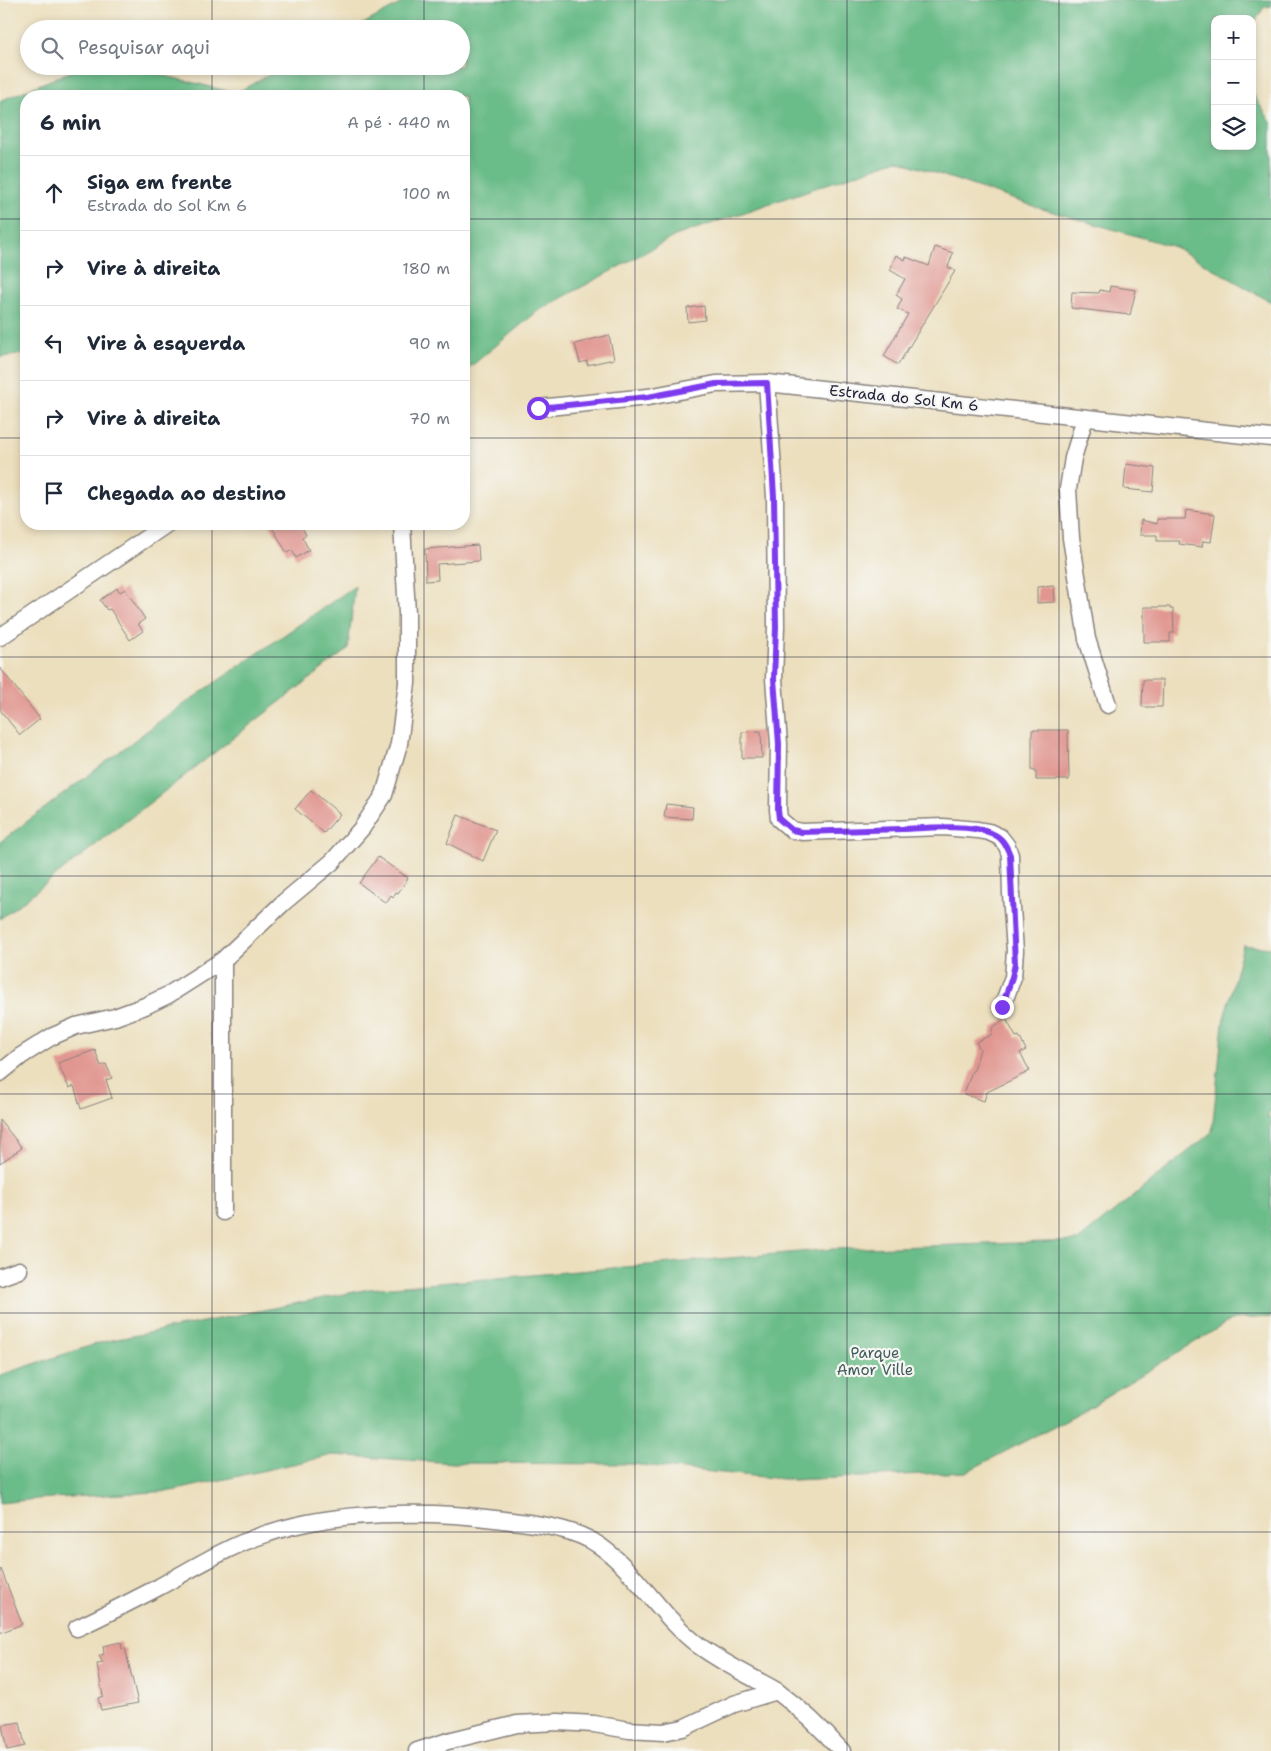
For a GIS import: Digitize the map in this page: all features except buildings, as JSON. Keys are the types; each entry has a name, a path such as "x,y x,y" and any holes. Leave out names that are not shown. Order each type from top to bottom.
{"street":[{"name":"Estrada do Sol Km 6","path":"538,408 648,397 716,384 767,383 1271,438"},
{"path":"767,383 774,497 776,627 774,679 779,744 779,819 792,830 802,832 943,827 978,830 1000,837 1007,846 1010,855 1015,951 1012,977 1002,1007"},
{"path":"1085,418 1073,458 1068,489 1071,538 1087,639 1108,705"},
{"path":"0,637 158,530"},
{"path":"0,1073 21,1056 51,1037 76,1026 115,1017 145,1006 168,995 223,960 284,902 332,862 362,828 384,794 399,744 407,683 407,613 402,530"},
{"path":"223,960 223,1212"},
{"path":"0,1277 19,1270"},
{"path":"77,1628 134,1601 220,1553 270,1532 322,1520 398,1514 472,1516 538,1524 574,1534 599,1545 632,1574 678,1627 698,1645 777,1691 825,1732 842,1751"},
{"path":"417,1751 448,1740 516,1724 594,1724 630,1730 670,1731 683,1728 734,1704 777,1691"}],"green space":[{"path":"407,0 1271,0 1271,6 1264,7 1256,20 1256,15 1211,15 1211,150 1256,150 1256,99 1271,122 1271,302 1175,247 1036,207 897,160 675,236 538,311 470,367 470,90 241,90 269,75 470,75 470,20 370,20"},
{"path":"62,75 161,75 224,90 26,90"},
{"path":"20,93 20,355 0,357 0,101"},
{"path":"355,586 348,649 0,919 0,842 164,718"},
{"name":"Parque Amor Ville","path":"1243,945 1271,949 1271,1111 1267,1118 1271,1118 1271,1317 1233,1319 1075,1415 966,1472 793,1480 631,1464 454,1463 333,1455 172,1491 0,1503 0,1375 102,1342 369,1289 834,1249 1078,1241 1212,1132 1223,1023"}],"route":[{"path":"538,408 648,397 716,384 767,383 774,497 776,627 774,679 779,744 779,819 792,830 802,832 943,827 978,830 1000,837 1007,846 1010,855 1015,951 1012,977 1002,1007"}]}
